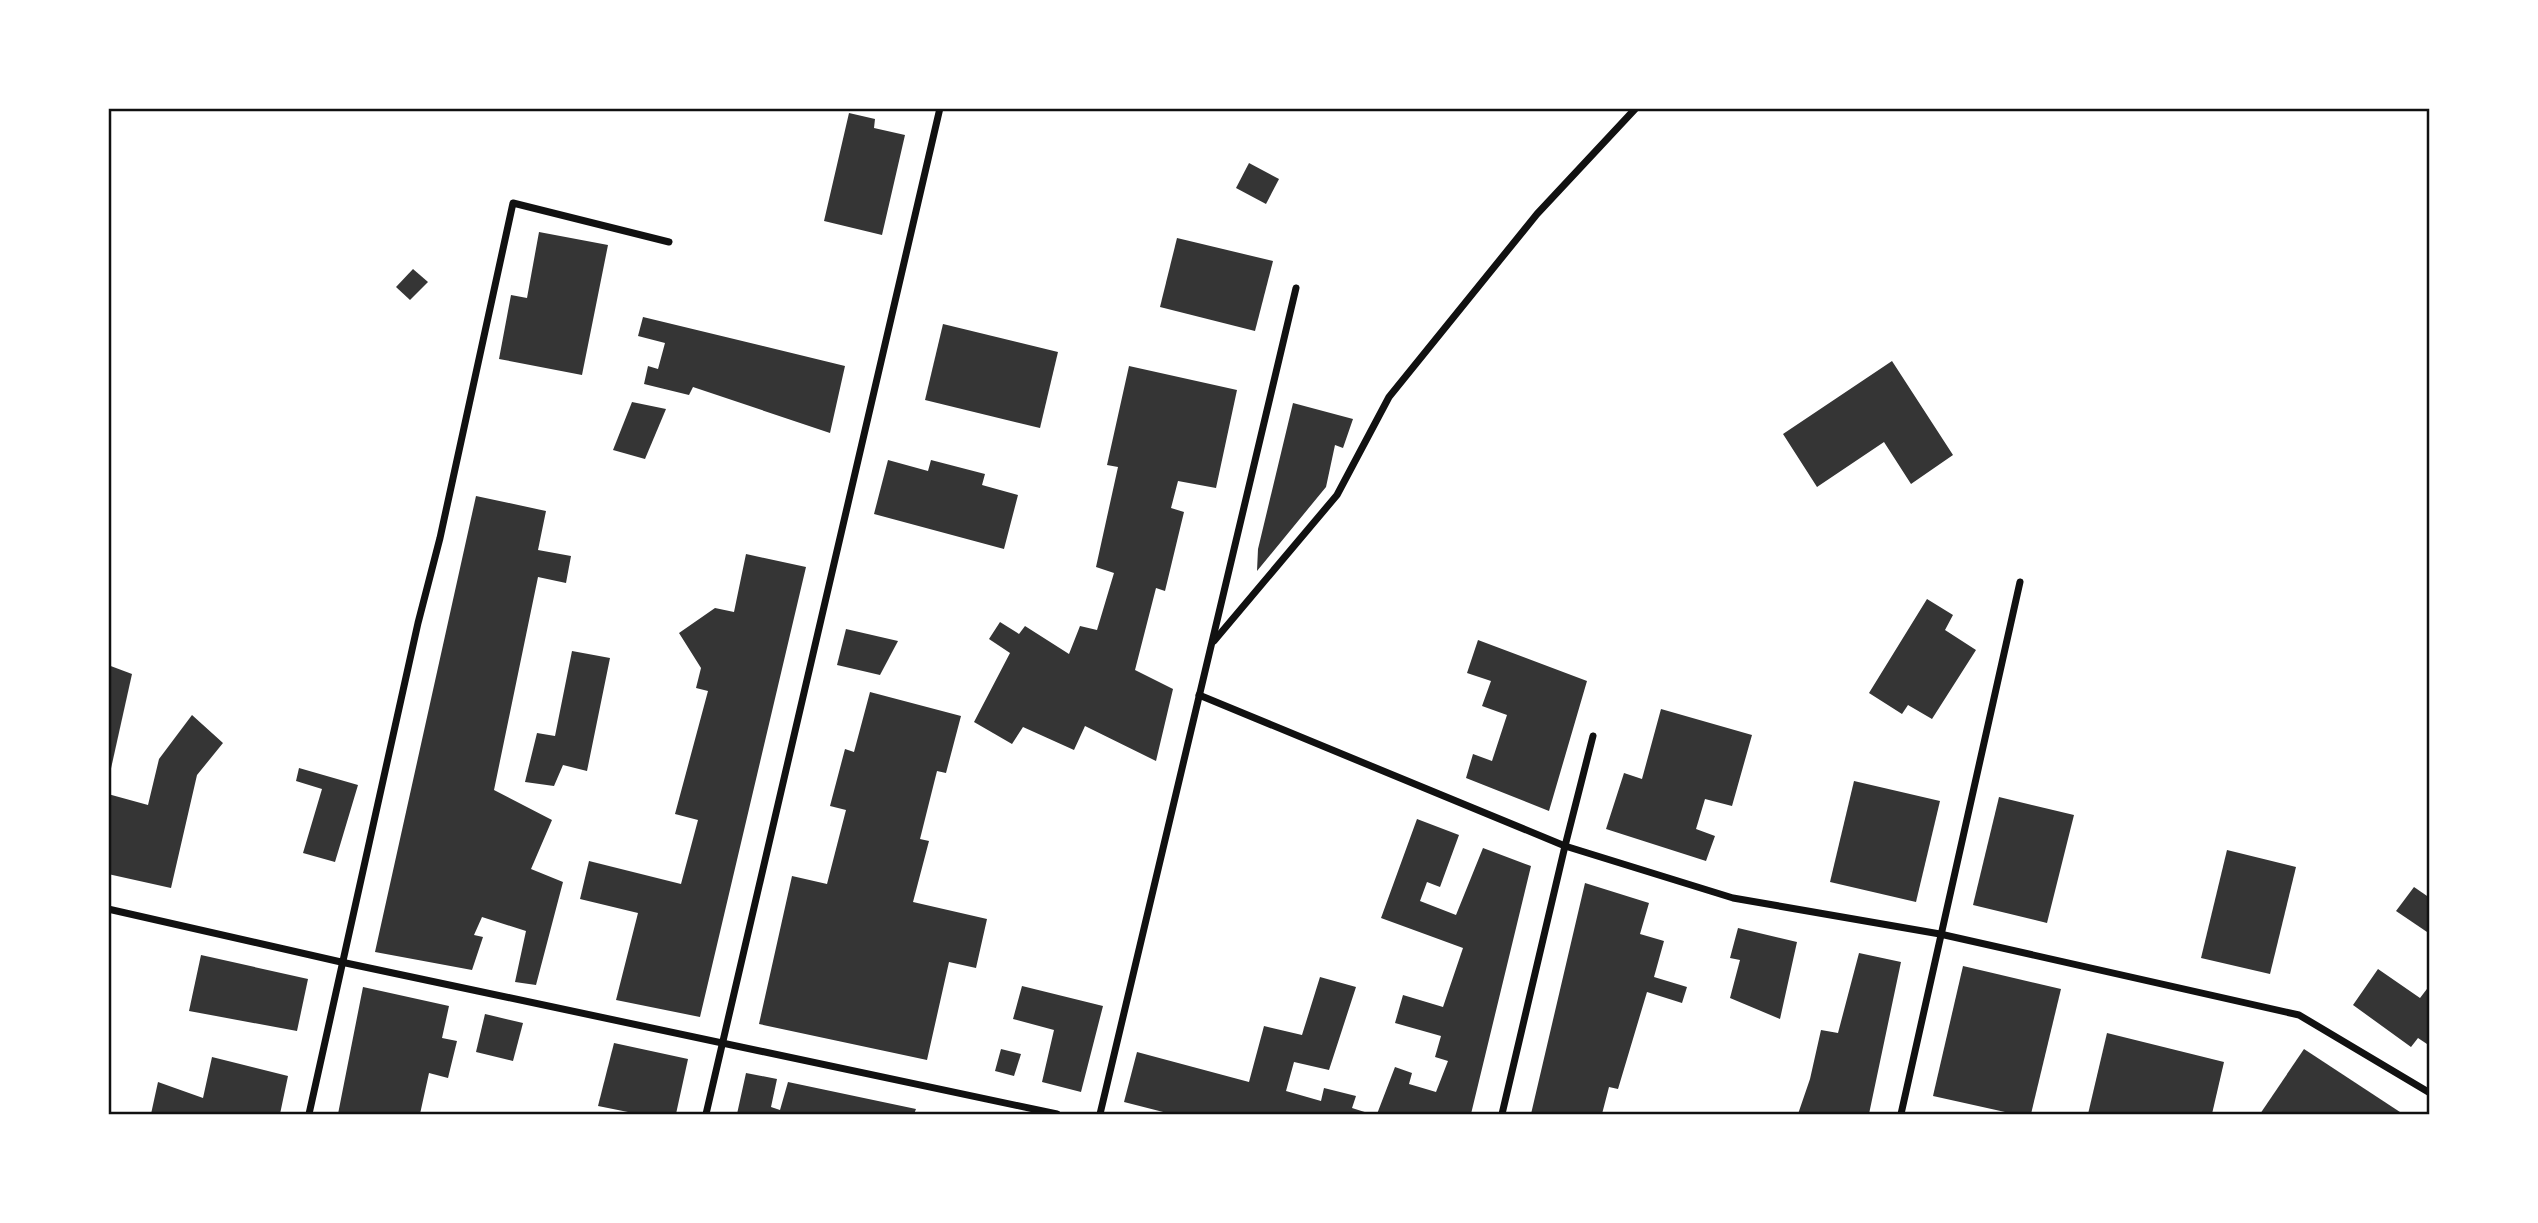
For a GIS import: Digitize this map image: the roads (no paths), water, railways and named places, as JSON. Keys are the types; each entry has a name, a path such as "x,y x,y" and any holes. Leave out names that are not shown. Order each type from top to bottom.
{"street":[{"path":"706,1115 940,108"},
{"path":"1211,645 1337,495 1389,397 1537,214 1636,108"},
{"path":"309,1115 341,962 440,538 513,203 669,242"},
{"path":"1100,1115 1296,288"},
{"path":"1901,1115 2020,582"},
{"path":"1199,695 1564,846 1733,898 1940,934 2299,1014 2430,1093"},
{"path":"1502,1115 1564,846 1593,736"},
{"path":"108,909 723,1045 1057,1115"}]}
